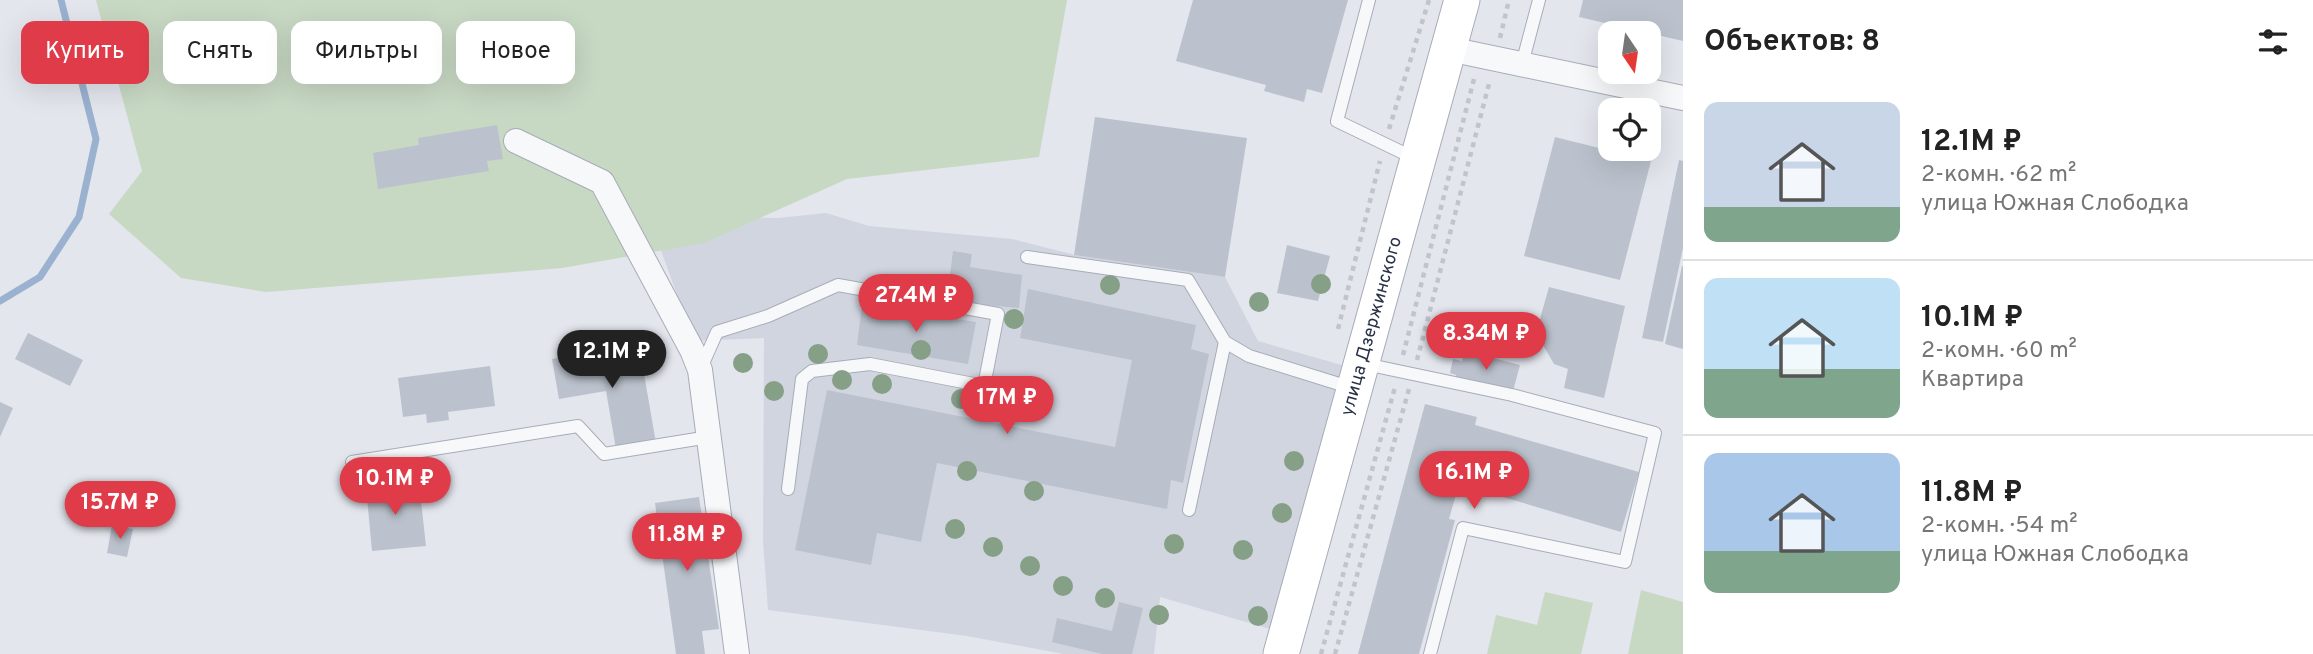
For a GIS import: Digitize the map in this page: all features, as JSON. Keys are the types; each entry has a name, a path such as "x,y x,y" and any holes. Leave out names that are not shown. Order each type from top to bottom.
{"main road":[{"name":"улица Дзержинского","path":"1282,654 1347,377 1418,160 1475,55 1462,0"}],"street":[{"path":"1475,55 1683,98"},
{"path":"516,141 601,183 692,350 700,370 737,654"}],"lane":[{"path":"1369,0 1337,121 1418,160"},
{"path":"1522,64 1539,0"},
{"path":"1027,257 1188,280 1225,342 1249,356 1347,377 1399,372 1512,395 1655,433 1625,562 1463,527 1430,654"},
{"path":"700,370 717,332 768,316 838,285 998,314 984,386 870,364 811,371 802,379 788,489"},
{"path":"1189,510 1225,342"},
{"path":"352,462 578,426 604,454 709,436"}],"path":[{"path":"1347,377 1385,144 1429,0"},
{"path":"1321,654 1399,372 1475,55 1509,0"},
{"path":"1335,654 1413,375 1475,55"}],"shaded area":[{"path":"826,213 869,226 1012,239 1075,255 1225,277 1258,341 1352,368 1281,632 1160,597 1154,654 1064,654 967,636 768,610 763,541 764,338 694,341 648,215 778,218"}],"green space":[{"path":"96,0 1067,0 1039,157 847,179 704,243 562,268 266,292 181,278 109,214 142,171 119,84 149,84 149,21 102,21"},
{"path":"1641,590 1683,602 1683,654 1628,654"},
{"path":"1545,592 1593,603 1581,654 1487,654 1496,615 1537,625"}],"building":[{"path":"1193,0 1348,0 1322,93 1307,89 1304,102 1264,91 1266,85 1176,61"},
{"path":"1583,0 1683,0 1683,41 1661,36 1661,21 1598,21 1579,17"},
{"path":"1095,117 1247,138 1225,277 1074,255"},
{"path":"497,125 503,159 487,161 489,171 378,189 373,153 419,145 418,138"},
{"path":"1555,137 1598,148 1598,161 1651,161 1620,280 1524,256"},
{"path":"1679,160 1683,161 1683,248 1663,342 1642,338"},
{"path":"1287,245 1330,256 1318,301 1277,293"},
{"path":"953,251 972,254 970,267 1022,275 1019,308 965,303 966,292 948,290"},
{"path":"1683,266 1683,349 1665,344"},
{"path":"1549,287 1625,306 1604,398 1564,388 1568,369 1554,364 1536,333"},
{"path":"1028,289 1196,325 1191,349 1209,354 1183,483 1171,480 1167,509 937,463 921,542 877,533 871,565 795,550 827,390 1115,447 1132,360 1020,338"},
{"path":"862,304 976,322 968,364 857,345"},
{"path":"28,333 83,360 70,386 15,359"},
{"path":"639,345 656,443 616,449 606,391 559,399 552,359"},
{"path":"1465,351 1520,365 1512,395 1456,380 1456,375 1450,373 1453,359 1462,361"},
{"path":"490,366 495,406 448,412 449,420 427,423 426,414 403,417 398,378"},
{"path":"0,402 13,408 0,437"},
{"path":"1425,404 1477,417 1475,425 1639,472 1621,532 1459,484 1449,519 1455,520 1419,654 1358,654"},
{"path":"413,482 414,492 420,492 426,546 372,551 366,487"},
{"path":"699,497 719,629 702,631 705,654 676,654 655,503"},
{"path":"112,525 133,529 127,557 107,553"},
{"path":"1119,602 1143,608 1132,654 1102,654 1052,642 1057,618 1112,631"}],"waterway":[{"path":"0,301 40,277 79,217 96,139 61,0"}]}
